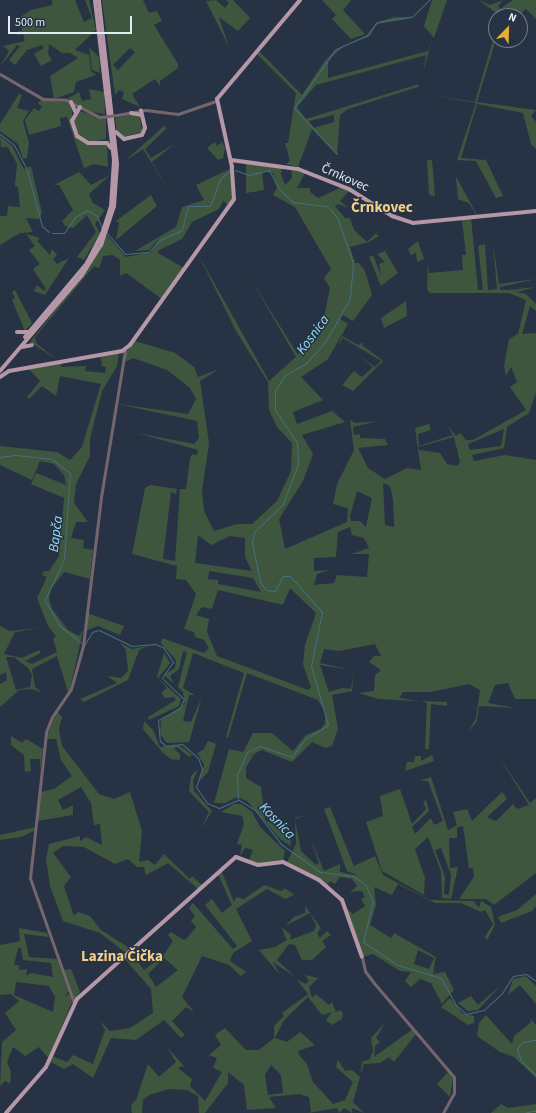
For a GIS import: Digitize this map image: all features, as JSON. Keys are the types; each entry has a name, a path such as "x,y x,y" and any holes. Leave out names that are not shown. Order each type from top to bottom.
{"main road":[{"path":"95,0 112,125 118,136 127,139"},
{"path":"0,371 82,275 107,228 116,195 115,157 99,0"},
{"path":"0,377 8,371 125,350 226,213 235,195 233,169 216,101 300,0"},
{"path":"71,102 75,111 72,128 78,138 90,143 101,142 110,145 115,157"},
{"path":"75,111 80,108"},
{"path":"74,117 80,108"},
{"path":"115,157 119,144 127,139 142,135 144,123 141,110"},
{"path":"141,110 144,123"},
{"path":"131,113 141,115"},
{"path":"101,142 108,138 112,125"},
{"name":"Črnkovec","path":"230,159 237,163 274,164 298,169 349,189 392,216 413,223 536,211"},
{"path":"233,169 237,163"},
{"path":"0,366 80,273 104,235"},
{"path":"17,332 30,331"},
{"path":"20,348 32,345"},
{"path":"6,1113 46,1066 74,1003 237,856 258,865 283,862 320,880 342,900 362,957"}],"street":[{"path":"0,74 43,100 64,99 100,117 131,113 141,110 178,114 216,101"},
{"path":"74,1003 30,878 46,732 52,717 71,689 83,646 101,498 125,350"},
{"path":"362,957 365,971 374,983 454,1077 454,1092 443,1113"}],"green space":[{"path":"52,0 75,0 84,22 92,18 85,0 89,0 96,30 75,50 89,55 91,71 96,75 76,82 74,92 54,99 50,76 78,58 70,53 62,53 49,44 48,54 52,60 41,66 34,54 44,48 42,45 27,50 15,65 9,60 20,46 17,45 0,67 9,51 3,46 25,41 23,34 17,35 16,32 22,30 19,18 31,10 52,5"},
{"path":"102,0 143,0 149,13 157,11 162,21 154,25 178,64 178,68 160,81 160,86 155,79 132,94 140,107 122,99 124,92 119,90 115,95","holes":["130,48 135,52 118,70 113,65"]},
{"path":"216,0 225,8 229,3 226,0 233,0 250,18 238,31 219,17 229,47 206,1"},
{"path":"322,0 351,0 343,10 365,34 351,39 332,19 336,15"},
{"path":"432,0 447,0 434,38 424,26"},
{"path":"479,0 490,5 503,0 498,6 499,8 490,8"},
{"path":"513,0 536,0 536,19 528,11 528,8 501,8"},
{"path":"394,17 414,18 377,24 370,36 344,46 328,60 328,78 428,51 432,39 423,73 426,55 316,85 297,107 306,119 419,84 418,87 348,109 340,115 337,155 312,129 298,167 286,164 290,161 285,143 288,143 296,93 257,54 259,51 302,95 324,62 335,50 368,35 376,23","holes":["334,115 334,122 314,128 309,121"]},
{"path":"89,47 99,57 100,73 92,70"},
{"path":"491,48 493,48 477,102 536,110 531,116 536,122 536,149 531,144 523,113 477,104 461,158 486,160 503,196 496,198 476,161 457,160 476,103 419,93 475,102"},
{"path":"89,89 104,92 105,114 91,112 67,99 79,92 82,101 91,99"},
{"path":"19,94 22,95 17,108 29,111 23,121 29,143 27,158 23,159 18,144 0,131 0,124"},
{"path":"41,100 71,103 74,135 86,143 107,143 108,167 94,164 84,168 67,117 60,118 61,126 29,135 25,120 34,108 39,111 42,107 38,103"},
{"path":"79,111 106,118 106,139 90,142 78,136 73,122"},
{"path":"134,114 140,116 142,132 122,137 117,134 115,118"},
{"path":"165,125 166,129 145,149 151,158 174,144 152,162 170,192 143,149 125,161"},
{"path":"0,136 12,146 24,169 31,166 42,213 39,219 26,218 33,232 20,233 0,245 0,216 7,216 8,206 20,207 18,187 15,186 17,164 8,147 1,147"},
{"path":"215,142 217,146 222,142 225,148 223,158 218,160 207,148"},
{"path":"427,160 432,160 435,196 429,195"},
{"path":"447,160 477,215 469,203 458,199 456,177"},
{"path":"246,163 283,165 281,174 285,185 292,178 291,167 305,173 297,188 310,188 310,192 318,198 342,187 349,191 340,201 348,208 338,204 335,206 345,218 350,218 354,230 367,242 380,229 376,234 379,236 369,242 350,247 355,263 359,263 365,271 372,295 353,321 343,315 340,319 348,324 328,359 301,377 323,400 293,412 297,424 332,411 345,422 302,435 313,454 303,481 279,519 285,549 347,522 348,508 333,504 337,484 354,450 350,420 355,423 378,421 353,427 354,435 360,434 360,438 385,439 388,445 358,448 368,468 385,479 407,468 421,470 415,428 429,424 431,430 418,434 419,446 453,435 447,425 456,436 460,433 466,440 473,440 526,410 510,387 517,382 511,367 506,376 504,366 509,339 518,334 526,300 509,293 430,293 427,289 428,263 429,273 463,270 462,255 466,255 462,219 471,218 478,290 483,290 478,246 485,244 488,290 497,289 493,244 499,284 536,279 500,287 500,290 510,290 536,287 517,292 526,294 536,304 536,311 530,306 522,334 536,333 536,393 529,413 507,427 504,448 472,455 474,461 505,455 536,460 536,699 515,699 508,683 495,685 488,703 516,708 479,706 477,721 468,733 476,718 480,690 469,684 430,692 403,692 399,698 419,701 378,699 359,693 374,691 375,675 381,670 369,662 374,656 381,656 375,644 339,651 324,649 320,663 352,670 320,665 329,692 342,688 351,689 354,671 352,691 332,695 338,729 332,746 326,748 312,742 292,762 262,750 254,754 246,767 246,778 261,787 265,820 290,833 291,846 280,839 247,801 237,797 225,803 214,803 229,749 243,752 253,733 272,733 293,751 306,735 321,729 325,723 325,712 318,700 247,673 228,738 226,737 244,673 193,653 183,688 195,695 189,695 183,721 191,722 202,697 189,742 167,743 160,734 161,720 185,704 183,692 178,687 187,652 183,651 179,669 170,676 174,684 164,675 175,668 176,660 161,643 162,638 204,653 209,648 204,640 195,637 194,632 184,629 196,594 186,580 176,579 177,566 132,554 145,488 150,485 171,488 177,489 176,494 171,492 163,559 175,561 180,489 186,489 190,459 192,454 197,455 198,450 137,433 194,444 199,438 197,421 117,404 188,414 196,399 190,388 167,370 133,358 123,363 125,353 135,341 175,353 194,367 198,377 219,369 200,381 209,443 202,491 204,511 214,531 237,524 252,524 277,501 291,471 292,443 277,427 269,410 268,382 236,331 198,254 269,381 296,357 252,281 298,355 323,323 330,288 324,278 331,269 295,207 273,195 277,188 273,173 262,171 264,190 246,193","holes":["504,429 501,446 470,450 468,444","454,437 460,462 457,466 447,464 440,453 419,450 418,447","383,483 390,486 393,499 394,527 385,525","357,491 372,498 366,527 360,521 351,521 350,516","350,527 352,535 364,538 369,548 351,554 369,554 367,577 337,575 334,583 314,585 317,574 330,570 314,571 314,558 336,557 338,532","198,535 211,545 230,536 245,538 245,557 252,571 195,563","209,571 253,578 261,592 218,584 218,580 208,579","290,588 316,613 305,645 303,664 311,688 308,690 217,656 207,632 209,619 196,615 202,607 212,609 218,590 283,605"]},
{"path":"230,169 233,196 229,205 223,201 219,209 192,222 182,239 159,250 158,253 184,268 162,299 126,273 120,276 120,260 113,255 103,256 99,268 94,266 35,337 36,343 56,359 30,342 90,266 107,235 126,257 151,252 159,238 149,250 135,251 176,227 182,207 204,200 196,185"},
{"path":"79,172 91,185 110,175 89,194 93,203 105,210 95,224 100,233 84,260 77,257 96,232 87,215 73,228 65,226 62,221 73,210 59,185 54,185"},
{"path":"151,195 157,206 116,240 119,223 116,221"},
{"path":"26,234 40,238 37,241 50,255 52,249 57,255 53,259 57,264 69,258 45,295 34,291 37,285 44,291 46,289 33,269 40,264 29,250 35,246"},
{"path":"418,241 424,259 417,262 416,253 411,255 408,249"},
{"path":"385,251 398,273 381,286 369,257 373,255 381,276 379,264 385,262 377,254"},
{"path":"15,290 32,323 25,331 12,300 15,298 12,292"},
{"path":"406,301 407,316 384,328 381,318"},
{"path":"342,336 358,345 364,342 362,345 383,361 353,391 342,385 354,371 362,377 373,367 358,355 375,367 381,361 343,338 338,346"},
{"path":"119,353 117,366 102,391 90,439 90,456 76,484 74,503 88,522 76,522 71,538 84,540 83,548 93,550 90,579 64,572 51,589 49,598 52,609 68,630 79,636 83,630 70,689 68,692 57,656 32,669 35,687 42,693 32,689 19,690 0,707 0,684 7,680 6,672 0,675 0,626 9,631 40,628 15,632 4,654 22,658 39,650 41,653 25,661 32,664 57,652 53,639 56,636 48,626 37,598 47,577 42,575 44,571 49,571 59,556 64,498 31,484 36,473 66,485 64,475 54,464 40,461 32,480 0,465 0,446 57,452 70,460 82,447 101,384 60,376 56,396 42,386 29,399 27,397 40,381 29,369 61,363 61,367 86,366 85,371 105,373 106,367 102,366 100,355","holes":["6,657 14,657 28,668 32,675 30,687 16,690"]},
{"path":"87,613 124,626 120,635 98,626 85,631"},
{"path":"120,643 132,649 148,646 139,650 128,680 84,702 80,699 117,683 107,676 121,678 128,671 126,650"},
{"path":"164,653 170,663 158,678 181,699 179,706 149,720 148,717 176,700 174,697 164,698 162,692 167,688 157,677"},
{"path":"421,701 447,702 447,706 431,704 429,749 425,749 427,703"},
{"path":"57,711 62,717 59,729 62,746 99,794 114,799 130,792 142,831 139,862 148,860 155,865 164,854 190,879 192,876 201,884 205,883 198,889 168,863 146,875 144,867 137,867 128,859 115,864 84,847 63,846 53,853 71,877 64,886 74,916 78,912 90,916 101,930 131,949 126,953 100,933 63,921 50,886 46,859 49,844 80,836 80,841 86,837 102,845 100,824 94,825 91,803 81,787 58,800 63,810 73,805 73,815 37,821 40,792 54,789 72,776 61,760 56,739 46,739"},
{"path":"144,721 153,730 160,747 179,745 192,755 189,757 177,747 174,749 180,754 180,760 171,759 163,753 143,729"},
{"path":"11,736 22,743 26,739 43,749 40,770 40,759 30,759 31,771 25,772 24,755 11,745"},
{"path":"208,741 216,744 208,772 199,781 204,765 197,753 203,750"},
{"path":"497,754 530,803 536,798 536,873 494,905 486,899 459,899 474,877 473,868 469,868 463,826 457,827 457,838 449,838 450,868 458,867 451,899 442,898 441,871 428,837 415,849 425,878 424,895 382,871 366,822 383,816 380,796 400,789 412,824 426,809 423,802 426,800 429,811 412,827 415,834 431,818 434,825 443,821 428,781 420,781 431,777 448,830 457,825 453,812 467,809 472,821 502,792 507,799 487,817 496,821 513,804 517,809 529,805","holes":["441,848 451,875 449,895 444,894 445,877 435,850"]},
{"path":"432,755 434,761 405,771 407,762 414,762 415,756 421,756 421,761"},
{"path":"198,769 193,781 194,791 212,811 201,829 209,812 189,791 191,776"},
{"path":"234,804 241,804 252,812 260,827 285,851 283,860 257,864 249,860 253,850 245,848 240,856 242,845 237,844 244,824 242,816 221,812"},
{"path":"330,807 354,866 375,856 383,875 430,900 474,901 479,908 481,901 491,907 495,925 487,940 485,937 493,924 485,910 481,912 461,903 435,903 398,884 392,895 374,887 376,905 370,925 391,938 394,933 436,957 433,974 445,972 454,990 442,1004 431,983 420,979 411,987 405,981 411,972 400,971 373,954 363,957 347,909 353,914 365,906 361,899 365,897 362,891 350,892 357,886 352,879 340,877 335,884 330,881 327,886 287,862 296,844 295,819 301,851 316,865 319,863 310,837 324,871 340,864 340,872 359,876 347,871 324,809","holes":["418,950 434,958 429,969 414,964"]},
{"path":"35,827 34,831 21,837 0,840 0,835"},
{"path":"221,870 234,902 236,897 244,899 264,885 281,891 285,888 294,895 285,899 267,889 236,909 252,941 233,953 230,961 246,972 241,976 229,965 202,956 182,997 194,1012 186,1007 172,1021 185,1035 181,1038 164,1020 136,1040 111,1038 93,1078 73,1064 64,1069 51,1062 52,1056 67,1062 73,1055 93,1064 105,1030 100,1021 110,1031 130,1028 153,1013 151,989 124,958 131,952 144,970 163,956 173,941 168,935 171,932 184,940 187,938 196,927 191,921 195,916 189,908 193,903 233,949 237,946 205,905 212,899 222,913 232,905 218,874","holes":["164,958 178,970 156,987 148,974"]},
{"path":"536,894 536,906 532,911 501,923 498,917 517,910"},
{"path":"305,906 321,928 317,933 320,938 327,931 331,935 322,941 326,947 312,960 302,960 295,945 289,944 277,960 295,977 273,962 280,975 259,950 275,947 287,940 281,927 291,935 290,940 314,931 316,925 310,913 285,926 294,917 305,913"},
{"path":"19,928 47,933 49,937 24,934 29,957 57,959 69,991 65,996 70,994 72,1002 49,1059 39,1047 25,1056 13,1047 7,1062 11,1072 10,1084 5,1081 0,1086 2,1042 16,1030 5,1013 19,1001 11,994 0,995 0,945 20,941","holes":["18,948 21,948 23,960 51,963 53,977 31,973 26,976 27,969 19,970 19,965 14,965","16,982 49,986 55,997 53,1012 14,995"]},
{"path":"71,969 80,992 74,999 64,970"},
{"path":"305,975 318,978 309,987 312,998 316,994 329,1005 332,1002 336,1012 340,1010 343,1013 342,1019 332,1025 326,1020 332,1012 322,1015 308,997 284,1020 275,1038 287,1042 300,1032 315,1045 298,1051 299,1055 307,1064 313,1082 333,1104 345,1100 353,1082 336,1067 338,1060 345,1071 352,1070 360,1077 353,1102 364,1113 352,1108 352,1113 344,1108 339,1113 337,1108 308,1113 311,1112 309,1097 299,1094 269,1097 276,1108 247,1110 244,1085 228,1072 228,1083 205,1113 199,1113 198,1096 187,1090 169,1089 149,1095 143,1100 142,1113 132,1113 131,1105 136,1100 148,1064 159,1077 176,1062 167,1047 184,1066 178,1068 192,1079 190,1086 205,1101 222,1072 213,1068 217,1058 209,1055 221,1045 215,1035 225,1028 246,1050 259,1050 274,1038 274,1026 284,1016 282,1013 308,994 297,980 306,984 309,981","holes":["271,1065 281,1075 283,1093 268,1095 265,1075"]},
{"path":"526,976 536,986 536,1004 520,985 508,995 513,979"},
{"path":"500,986 478,1010 468,1011 458,1003 471,996 478,1005"},
{"path":"450,998 462,1013 474,1016 474,1023 468,1025 441,1007"},
{"path":"486,1015 512,1044 514,1036 531,1022 530,1018 536,1025 536,1078 514,1057 500,1052 477,1036 479,1023"},
{"path":"385,1023 376,1038 380,1042 375,1046 374,1057 413,1029 416,1034 394,1062 389,1057 380,1063 364,1064 360,1075 362,1062 370,1059 373,1051 371,1038"},
{"path":"448,1072 453,1078 450,1097 437,1084"},
{"path":"501,1104 508,1108 536,1104 536,1113 491,1113"}],"waterway":[{"path":"337,154 294,108 336,49 367,35 377,22 413,16 429,0"},
{"name":"Kosnica","path":"0,134 14,145 26,168"},
{"name":"Kosnica","path":"27,170 42,226 49,232"},
{"name":"Kosnica","path":"106,232 125,254 148,252 160,240 182,230 188,206 210,206 221,178 231,170"},
{"name":"Kosnica","path":"235,170 249,175 269,170 279,189 293,202 327,206 337,217 353,263 350,299 325,342 305,364 285,375 275,391 275,410 297,443 298,464 283,504 254,532 252,543 260,582 266,590 275,591 283,576 290,576 322,612 311,666 328,725 305,739 292,757 260,746 247,752 237,774 238,799"},
{"name":"Kosnica","path":"52,233 64,233 75,217 87,210 97,216 102,229"},
{"name":"Bapča","path":"0,457 15,455 52,459 70,473 64,559 45,600 59,625 81,643"},
{"name":"Bapča","path":"85,644 92,632 99,630 132,646 155,644 163,647 173,662 162,678 184,699 180,708 158,720 160,741 166,746 182,744 198,758 202,769 196,787 207,803 219,808 238,800"},
{"name":"Kosnica","path":"239,800 255,810 281,844 320,872 353,876 365,884 373,901 363,942 398,965 441,978 456,1005 466,1014 484,1010 502,993 513,976 526,974 536,981"},
{"name":"Kosnica","path":"536,1040 522,1042 517,1049 521,1061 536,1075"},
{"name":"Kosnica","path":"524,1113 536,1110"}],"district":[{"name":"Črnkovec","path":"382,208"},
{"name":"Lazina Čička","path":"122,957"}]}
